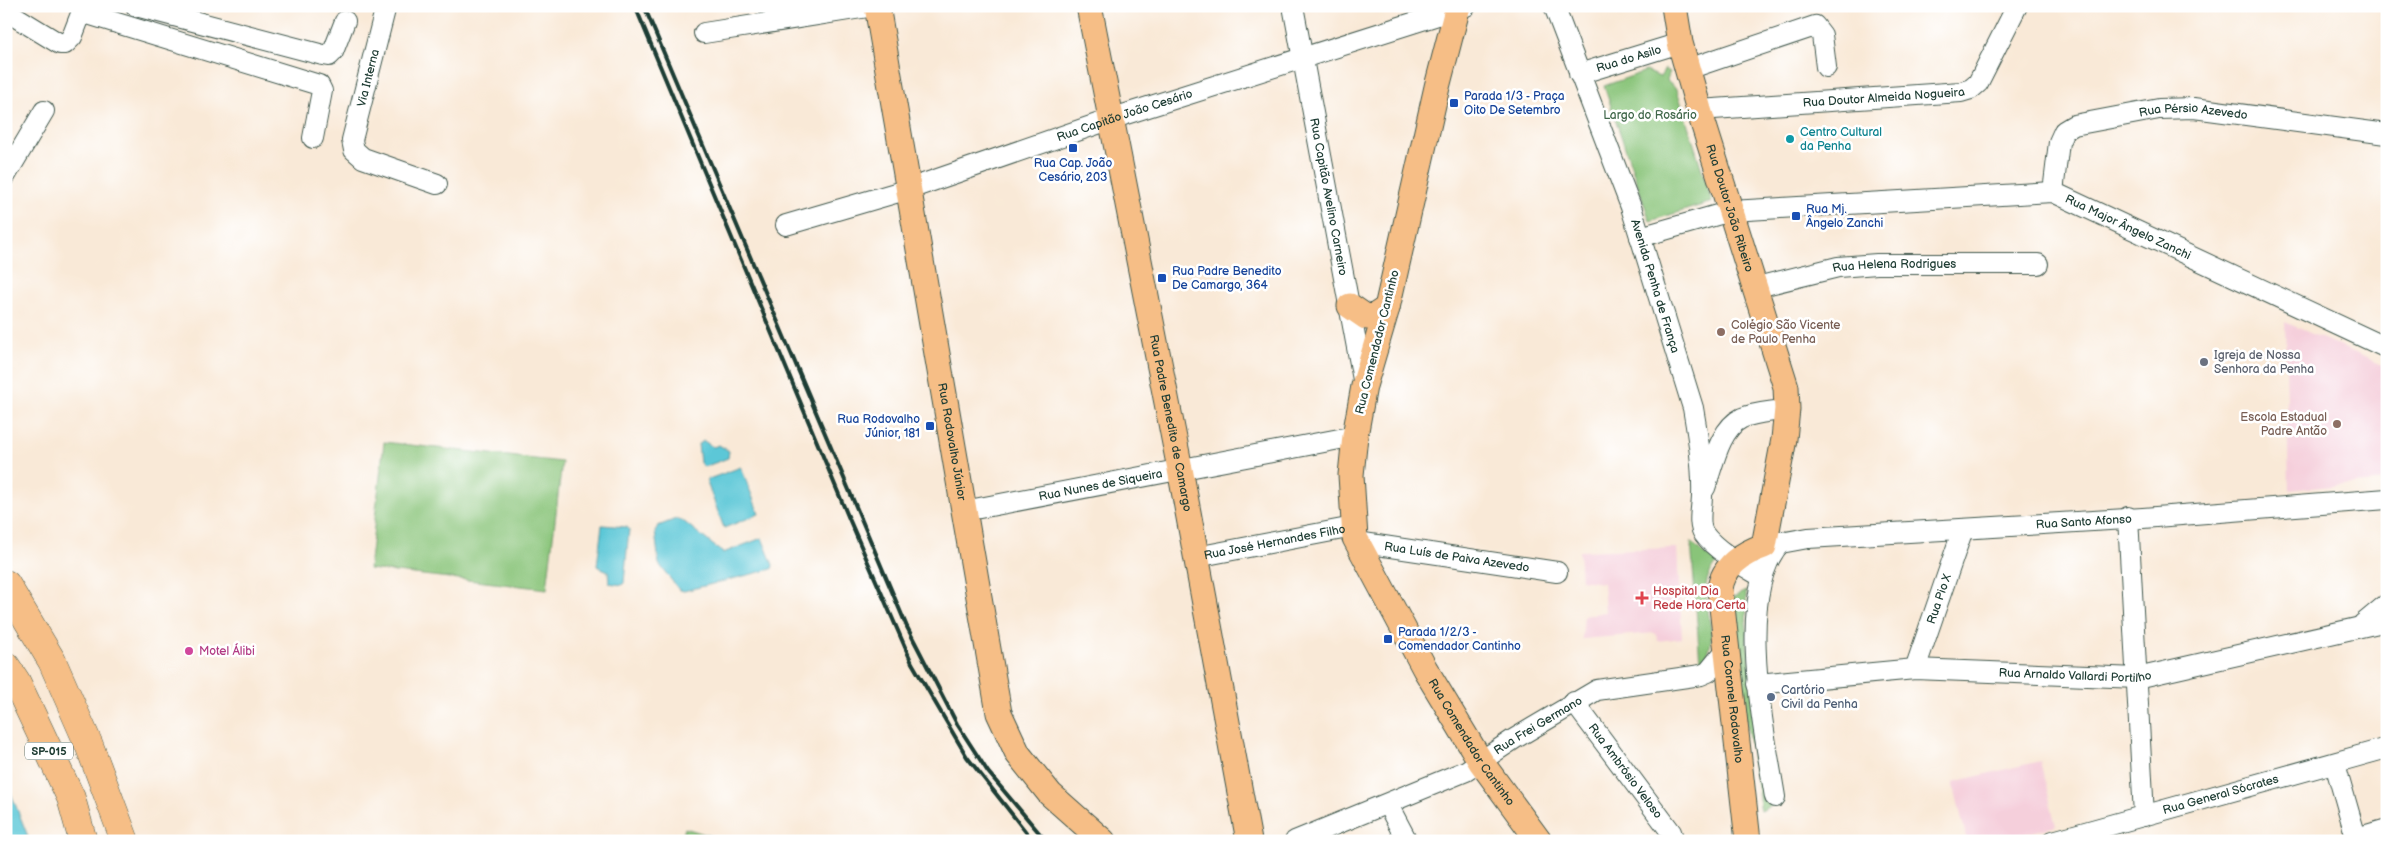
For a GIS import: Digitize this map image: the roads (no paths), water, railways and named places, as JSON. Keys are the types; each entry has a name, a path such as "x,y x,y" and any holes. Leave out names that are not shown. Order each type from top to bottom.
{"highway":[{"path":"6,584 52,661 89,745 125,841"},
{"name":"SP-015","path":"6,666 16,681 71,798 83,841"}],"main road":[{"name":"Rua Rodovalho Júnior","path":"876,6 999,713 1018,754 1050,794 1103,841"},
{"name":"Rua Padre Benedito de Camargo","path":"1089,6 1180,469 1249,841"},
{"name":"Rua Doutor João Ribeiro","path":"1674,6 1680,43 1699,110 1786,387 1788,409 1771,538"},
{"name":"Rua Comendador Cantinho","path":"1460,7 1437,87 1387,308 1364,386 1355,436 1351,475 1355,534 1425,669 1481,762 1539,841"},
{"path":"1350,306 1366,317 1375,316 1387,308"},
{"path":"1735,561 1771,538"},
{"name":"Rua Coronel Rodovalho","path":"1735,561 1725,573 1720,589 1748,841"}],"street":[{"path":"136,6 323,56 329,56 332,52 345,21"},
{"name":"Via Interna","path":"386,6 352,140 354,150 363,158 436,184"},
{"path":"704,33 876,6"},
{"name":"Rua Capitão Avelino Carneiro","path":"1293,6 1364,386"},
{"name":"Avenida Penha de França","path":"1554,6 1640,237 1693,408 1698,439 1702,494 1701,526 1704,534 1735,561 1762,577"},
{"name":"Rua Doutor Almeida Nogueira","path":"1699,110 1961,92 1971,89 1978,83 2017,6"},
{"name":"Rua Capitão João Cesário","path":"786,225 909,189 1111,120 1302,60 1460,7"},
{"path":"6,11 60,44 64,44 72,37 83,9 319,85 322,92 314,138"},
{"path":"1688,68 1815,26 1822,35 1826,67"},
{"name":"Rua do Asilo","path":"1579,74 1680,43"},
{"name":"Rua Pérsio Azevedo","path":"2052,192 2059,142 2064,131 2074,125 2158,109 2194,108 2387,134"},
{"path":"6,175 44,111"},
{"name":"Rua Major Ângelo Zanchi","path":"1731,211 2052,192 2387,348"},
{"path":"1640,237 1731,211"},
{"name":"Rua Helena Rodrigues","path":"1754,288 1838,267 1877,264 2038,264"},
{"path":"1702,494 1725,434 1732,426 1740,419 1752,415 1788,409"},
{"name":"Rua Nunes de Siqueira","path":"964,510 1355,436"},
{"name":"Rua Santo Afonso","path":"1771,538 1963,529 2387,499"},
{"path":"2128,517 2144,816"},
{"name":"Rua Pio X","path":"1914,669 1963,529"},
{"name":"Rua José Hernandes Filho","path":"1196,557 1355,534"},
{"name":"Rua Luís de Paiva Azevedo","path":"1355,534 1557,572"},
{"path":"1771,538 1769,557 1762,577 1756,640 1757,684 1775,797"},
{"path":"2361,625 2387,604"},
{"name":"Rua Arnaldo Vallardi Portilho","path":"1757,684 1914,669 2137,678 2361,625 2387,621"},
{"name":"Rua Frei Germano","path":"1296,841 1388,805 1481,762 1514,739 1597,690 1700,675 1708,672 1726,650"},
{"name":"Rua Ambrósio Veloso","path":"1574,702 1671,832 1674,841"},
{"name":"Rua General Sócrates","path":"2062,839 2387,748"},
{"path":"2335,764 2356,839 2387,829"},
{"path":"1388,805 1407,841"}],"water":[{"path":"704,441 713,447 719,445 729,451 728,458 704,467 700,463 698,444"},
{"path":"741,467 759,514 724,528 706,480"},
{"path":"676,519 682,520 723,553 762,538 773,565 772,569 684,591 679,590 659,564 655,531 658,526"},
{"path":"602,525 627,527 629,529 624,583 622,585 609,583 608,571 597,566"},
{"path":"6,781 27,834 29,841 6,841"}],"railway":[{"path":"635,6 850,521 912,663 967,757 1033,841"},
{"path":"644,6 907,627 957,724 988,772 1046,841"}],"place":[{"name":"Parada 1/3 - Praça Oito De Setembro","path":"1454,103"},
{"name":"Centro Cultural da Penha","path":"1790,139"},
{"name":"Rua Cap. João Cesário, 203","path":"1073,148"},
{"name":"Rua Mj. Ângelo Zanchi","path":"1796,216"},
{"name":"Rua Padre Benedito De Camargo, 364","path":"1162,278"},
{"name":"Colégio São Vicente de Paulo Penha","path":"1721,332"},
{"name":"Igreja de Nossa Senhora da Penha","path":"2204,362"},
{"name":"Escola Estadual Padre Antão","path":"2337,424"},
{"name":"Rua Rodovalho Júnior, 181","path":"930,426"},
{"name":"Hospital Dia Rede Hora Certa","path":"1642,598"},
{"name":"Parada 1/2/3 - Comendador Cantinho","path":"1388,639"},
{"name":"Motel Álibi","path":"189,651"},
{"name":"Cartório Civil da Penha","path":"1771,697"}],"park label":[{"name":"Largo do Rosário","path":"1650,115"}]}
